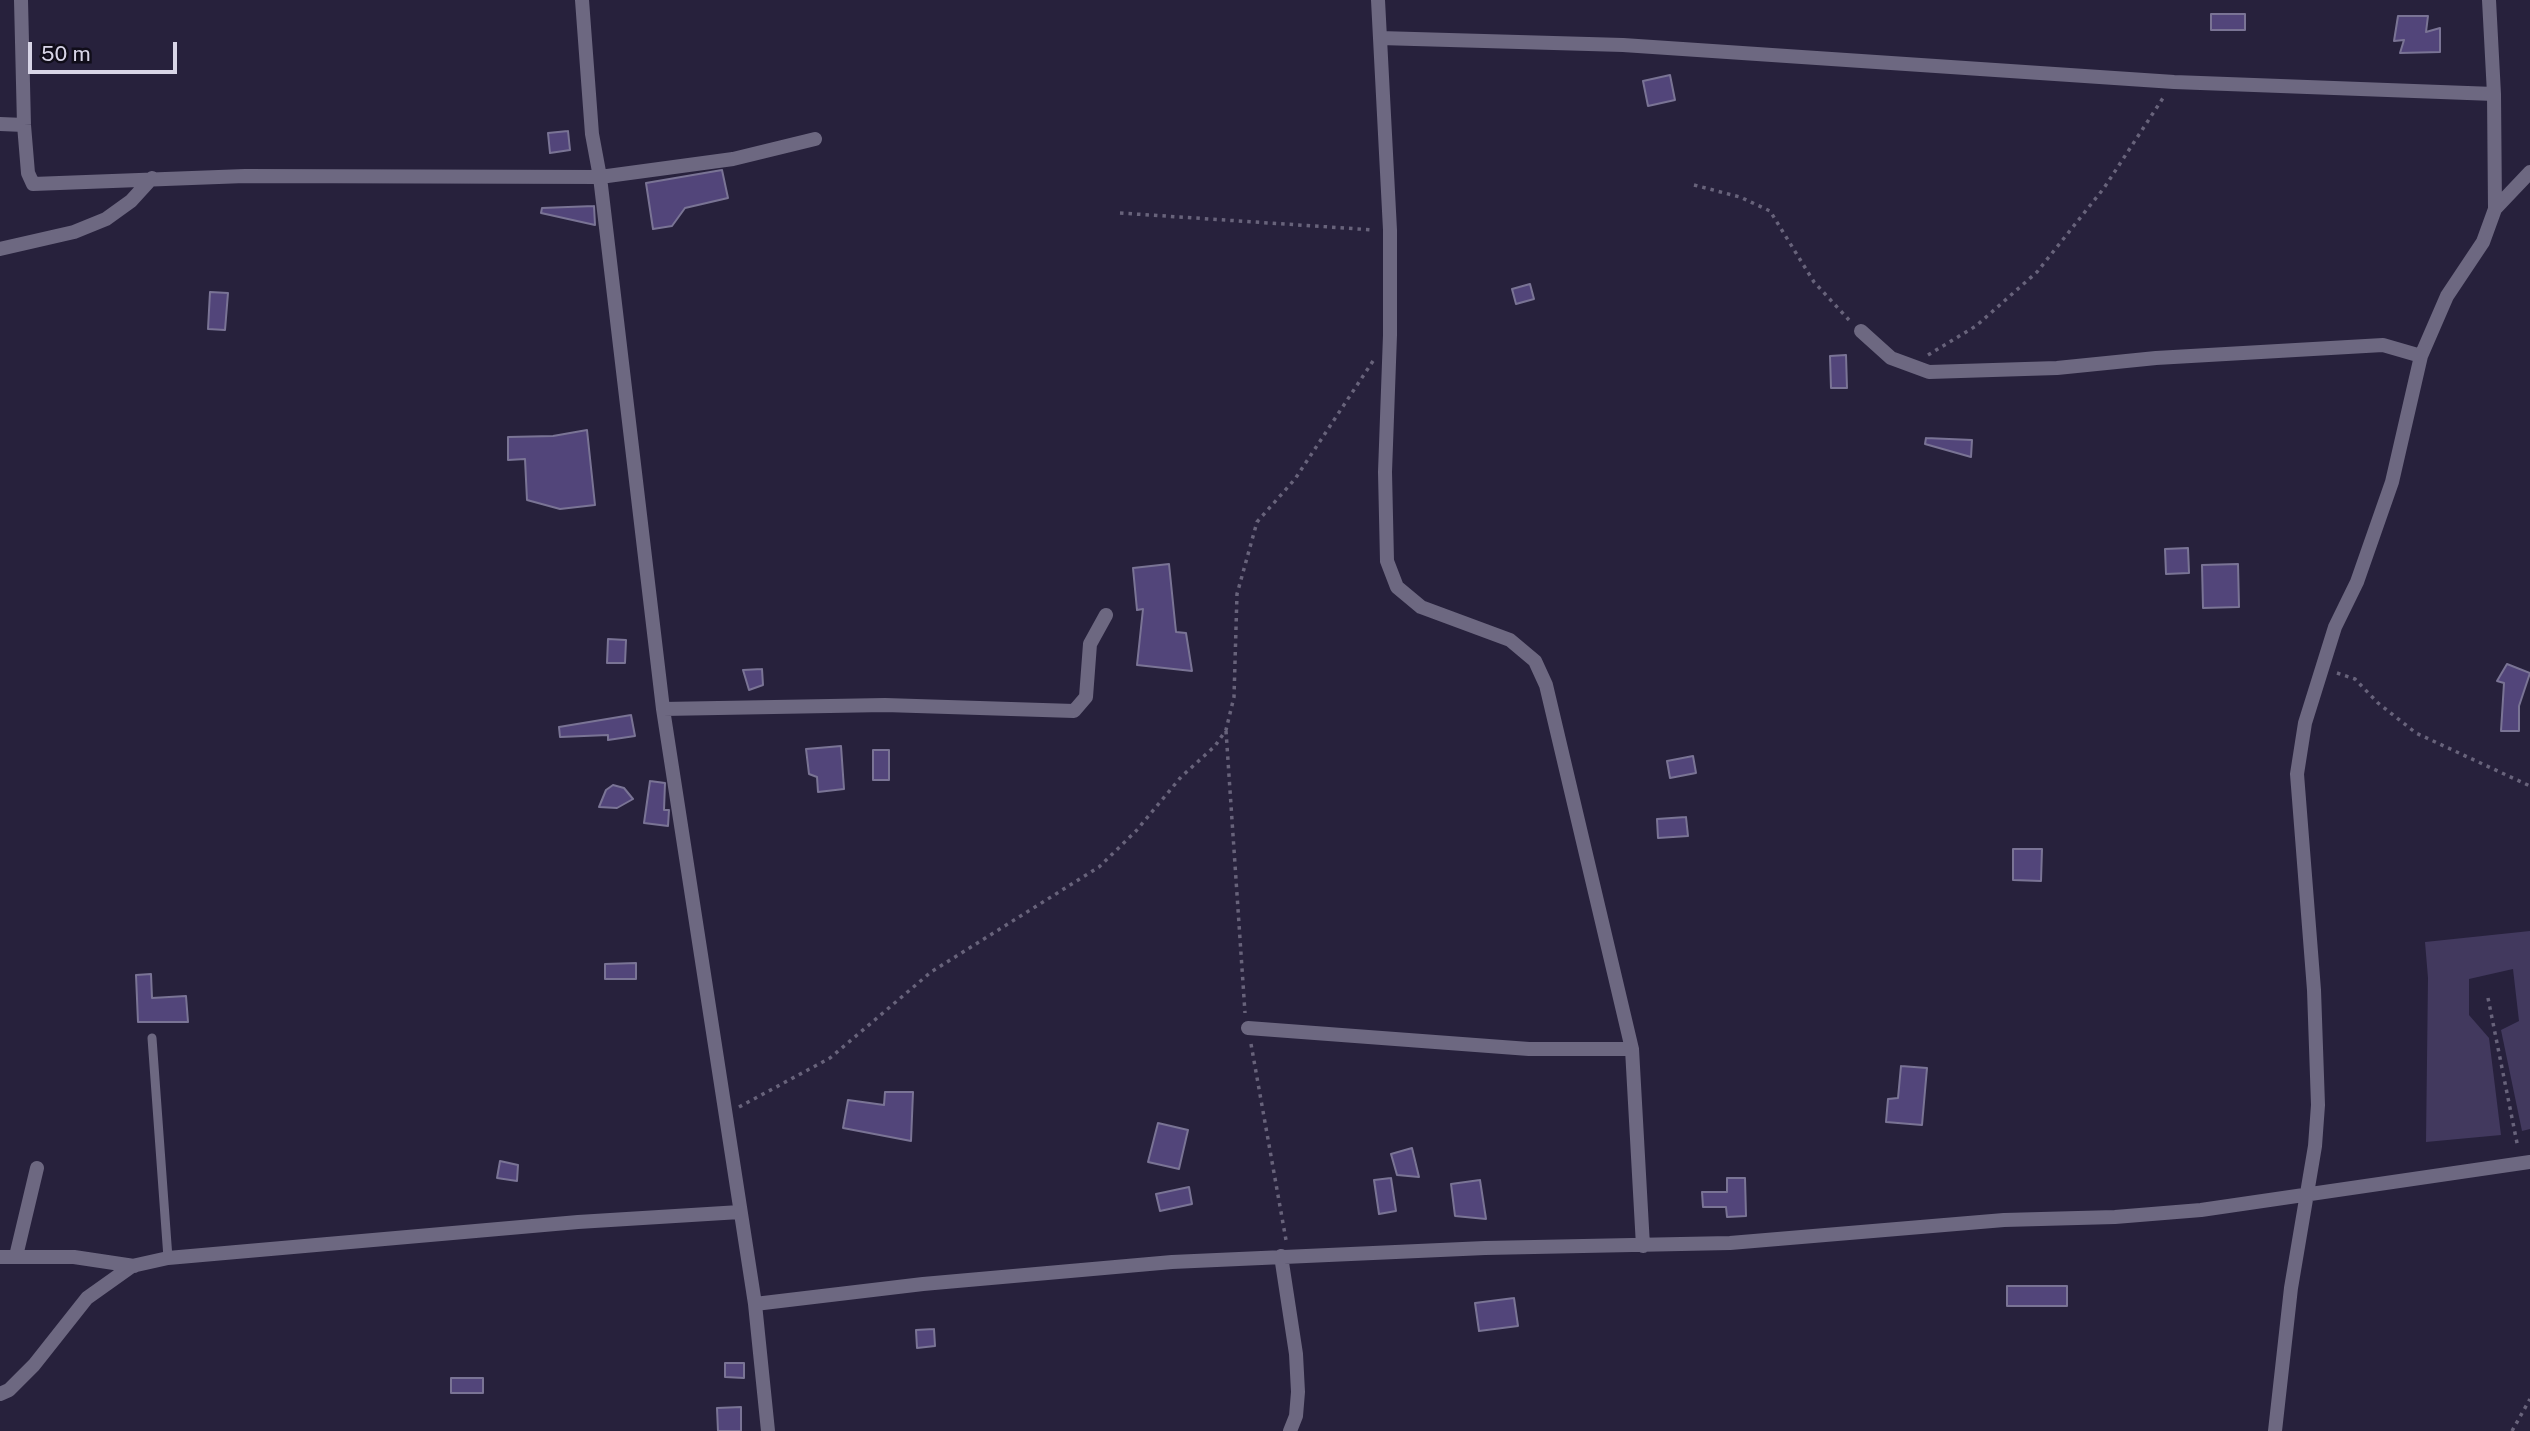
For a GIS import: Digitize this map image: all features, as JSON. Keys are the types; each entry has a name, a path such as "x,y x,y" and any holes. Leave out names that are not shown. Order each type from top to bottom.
{"street":[{"path":"21,0 24,125 28,173 33,184 152,178 600,177 733,159 815,139"},
{"path":"582,0 591,121 600,177 663,709 755,1304 768,1431"},
{"path":"1378,0 1390,230 1391,335 1385,472 1387,561 1397,587 1421,607 1510,640 1535,661 1546,685 1632,1049 1643,1246"},
{"path":"2275,1431 2291,1288 2315,1146 2318,1069 2297,774 2305,723 2335,627 2357,582 2392,482 2421,356 2447,296 2483,242 2494,209 2494,94 2489,0"},
{"path":"1380,38 1636,46 2174,82 2494,94"},
{"path":"0,124 24,125"},
{"path":"2494,209 2530,172"},
{"path":"0,249 74,232 106,219 131,201 152,178"},
{"path":"1861,331 1891,358 1909,367 1929,372 2057,368 2157,358 2383,345 2421,356"},
{"path":"663,709 885,705 1074,711 1086,697 1090,644 1106,615"},
{"path":"1248,1028 1339,1032 1529,1049 1632,1049"},
{"path":"755,1304 923,1284 1285,1256 1730,1243 2004,1220 2189,1211 2525,1163"},
{"path":"16,1256 37,1168"},
{"path":"0,1394 9,1390 34,1365 87,1298 134,1266 169,1258 578,1222 740,1212"},
{"path":"1285,1256 1298,1392 1296,1416 1290,1431"},
{"path":"0,1257 74,1257 134,1266"}],"lane":[{"path":"152,1038 169,1258"}],"path":[{"path":"1909,367 1976,326 2037,272 2104,188 2174,82"},
{"path":"1693,185 1740,197 1770,211 1814,282 1861,331"},
{"path":"1119,213 1390,230"},
{"path":"1285,1256 1242,990 1240,911 1226,730 1234,697 1237,594 1257,522 1295,480 1391,335"},
{"path":"2322,670 2356,679 2378,703 2416,733 2530,786"},
{"path":"725,1114 830,1058 931,972 1099,867 1136,831 1181,777 1215,747 1226,730"},
{"path":"2488,998 2525,1163"},
{"path":"2512,1431 2530,1399"}],"shaded area":[{"path":"2530,931 2530,1129 2522,1131 2501,1030 2519,1021 2513,969 2469,979 2469,1015 2489,1038 2501,1135 2426,1142 2428,978 2425,942"}],"building":[{"path":"2211,14 2245,14 2245,30 2211,30"},
{"path":"2398,16 2428,16 2426,32 2440,28 2440,52 2400,53 2404,40 2394,41"},
{"path":"1670,75 1675,100 1648,106 1643,81"},
{"path":"568,131 570,150 550,153 548,133"},
{"path":"722,170 728,198 685,208 672,226 653,229 646,183"},
{"path":"594,206 595,225 541,213 542,208"},
{"path":"1530,284 1534,299 1516,304 1512,289"},
{"path":"210,292 228,293 225,330 208,329"},
{"path":"1846,355 1847,388 1831,388 1830,356"},
{"path":"587,430 595,505 560,509 527,500 525,459 508,460 508,437 553,436"},
{"path":"1926,438 1972,440 1971,457 1925,444"},
{"path":"2188,548 2189,573 2166,574 2165,549"},
{"path":"1169,564 1176,632 1186,633 1192,671 1137,665 1143,609 1137,610 1133,568"},
{"path":"2238,564 2239,607 2203,608 2202,565"},
{"path":"608,639 626,640 625,663 607,663"},
{"path":"2507,664 2530,673 2519,706 2519,731 2501,731 2504,683 2497,681"},
{"path":"762,669 763,685 749,690 743,670"},
{"path":"631,715 635,736 608,740 608,735 560,737 559,727"},
{"path":"841,746 844,789 818,792 817,777 809,774 806,749"},
{"path":"873,750 889,750 889,780 873,780"},
{"path":"1693,756 1696,773 1670,778 1667,761"},
{"path":"650,781 665,783 664,810 669,810 668,826 644,823"},
{"path":"613,785 624,788 633,799 617,808 599,807 606,790"},
{"path":"1686,817 1688,836 1658,838 1657,819"},
{"path":"2013,849 2042,849 2041,881 2013,880"},
{"path":"636,963 636,979 605,979 605,964"},
{"path":"151,974 152,998 186,996 188,1022 138,1022 136,975"},
{"path":"1901,1066 1927,1068 1922,1125 1886,1122 1888,1099 1898,1098"},
{"path":"885,1092 913,1092 911,1141 843,1128 848,1100 884,1105"},
{"path":"1158,1123 1188,1130 1179,1169 1148,1162"},
{"path":"1412,1148 1419,1177 1397,1175 1391,1154"},
{"path":"500,1161 518,1165 517,1181 497,1178"},
{"path":"1391,1178 1396,1211 1379,1214 1374,1180"},
{"path":"1727,1178 1745,1178 1746,1216 1727,1217 1726,1207 1703,1207 1702,1192 1727,1192"},
{"path":"1480,1180 1486,1219 1455,1216 1451,1184"},
{"path":"1189,1187 1192,1204 1160,1211 1156,1194"},
{"path":"2007,1286 2067,1286 2067,1306 2007,1306"},
{"path":"1514,1298 1518,1326 1479,1331 1475,1303"},
{"path":"934,1329 935,1346 917,1348 916,1330"},
{"path":"725,1363 744,1363 744,1378 725,1377"},
{"path":"451,1378 483,1378 483,1393 451,1393"},
{"path":"741,1407 741,1431 718,1431 717,1408"}]}
